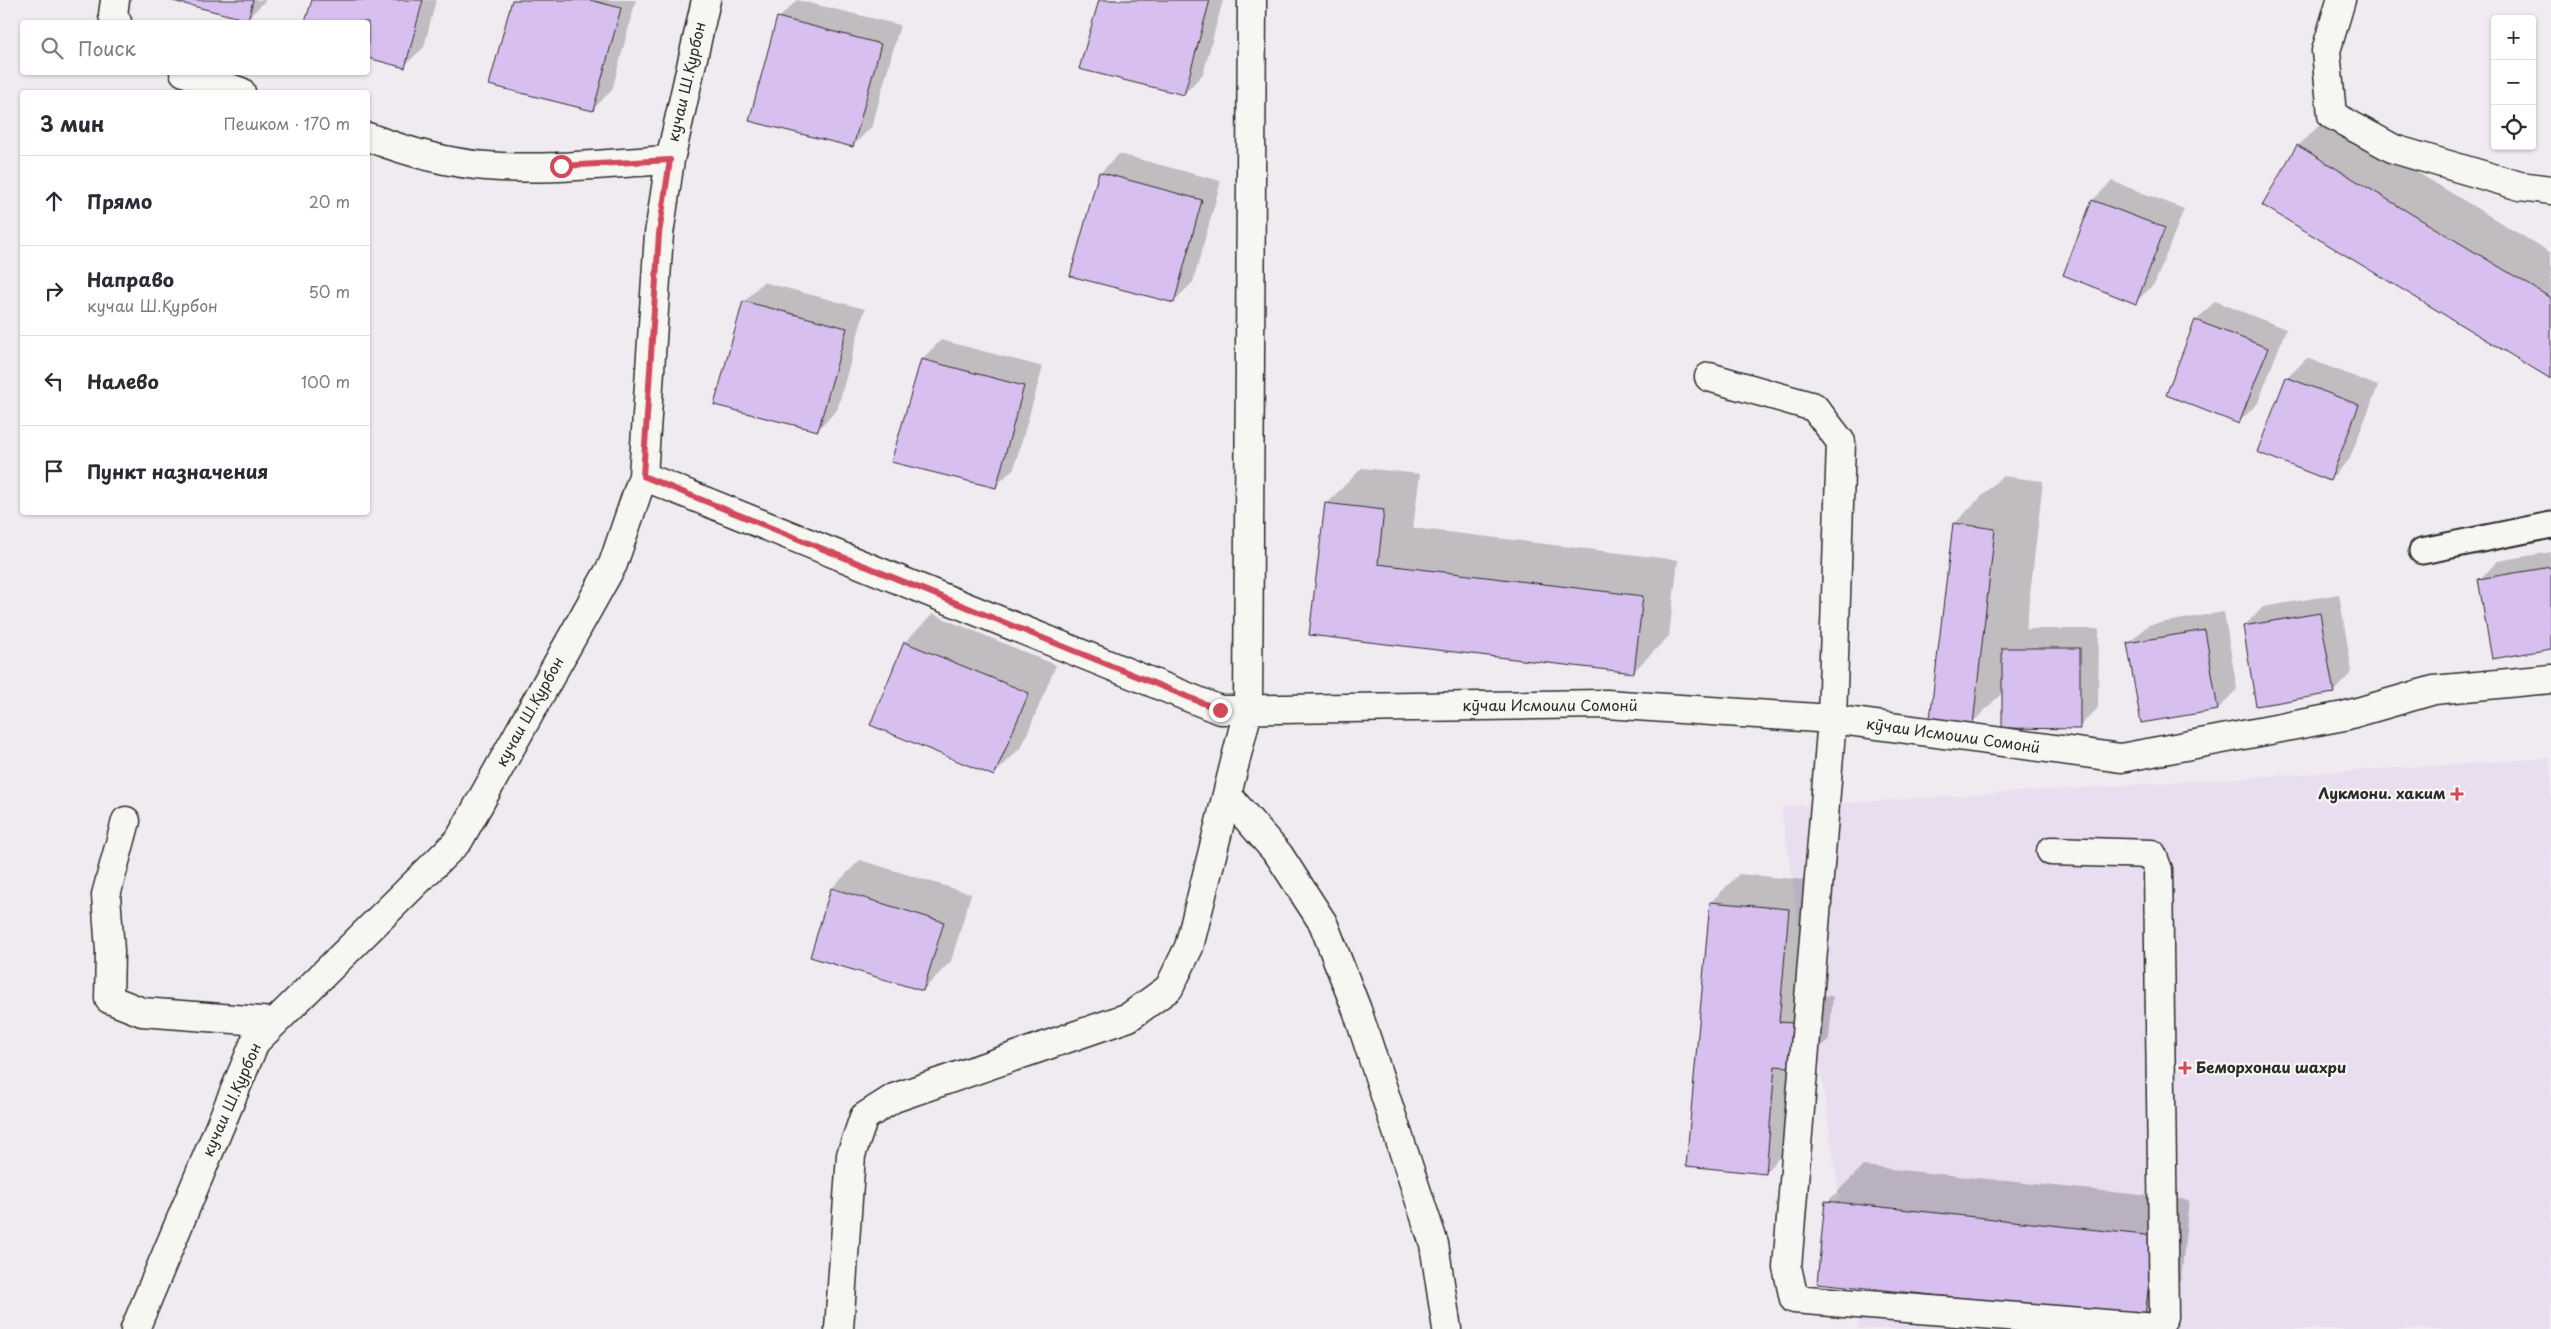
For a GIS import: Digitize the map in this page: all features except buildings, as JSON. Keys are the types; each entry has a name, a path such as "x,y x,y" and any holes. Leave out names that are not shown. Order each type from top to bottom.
{"street":[{"path":"115,0 112,15 116,20"},
{"name":"кучаи Ш.Қурбон","path":"135,1329 255,1042 459,840 613,564 643,476 659,234 670,160 706,0"},
{"path":"839,1329 851,1155 864,1118 894,1098 1129,1017 1169,988 1189,946 1248,710 1252,0"},
{"path":"2341,0 2326,51 2332,115 2394,149 2520,186 2551,190"},
{"path":"193,75 235,90"},
{"path":"370,138 409,152 486,166 561,166 670,160"},
{"path":"1709,377 1814,407 1841,442 1832,719 1787,1267 1794,1299 2156,1328 2164,1317 2158,870 2152,854 2051,851"},
{"name":"кӯчаи Исмоили Сомонӣ","path":"643,476 1220,710 1606,704 1832,719 2121,758 2344,716 2434,690 2551,679"},
{"path":"1227,795 1279,855 1324,923 1360,1019 1434,1244 1446,1329"},
{"path":"126,821 106,895 110,951 109,998 142,1012 274,1022"}],"lane":[{"path":"2422,551 2551,525"}],"shaded area":[{"name":"Беморхонаи шахри","path":"2551,758 2551,1329 1859,1329 1781,807"}],"place":[{"name":"Лукмони. хаким","path":"2457,794"},
{"name":"Беморхонаи шахри","path":"2185,1068"}],"route":[{"path":"561,166 670,160 659,234 643,476 1220,710"}]}
